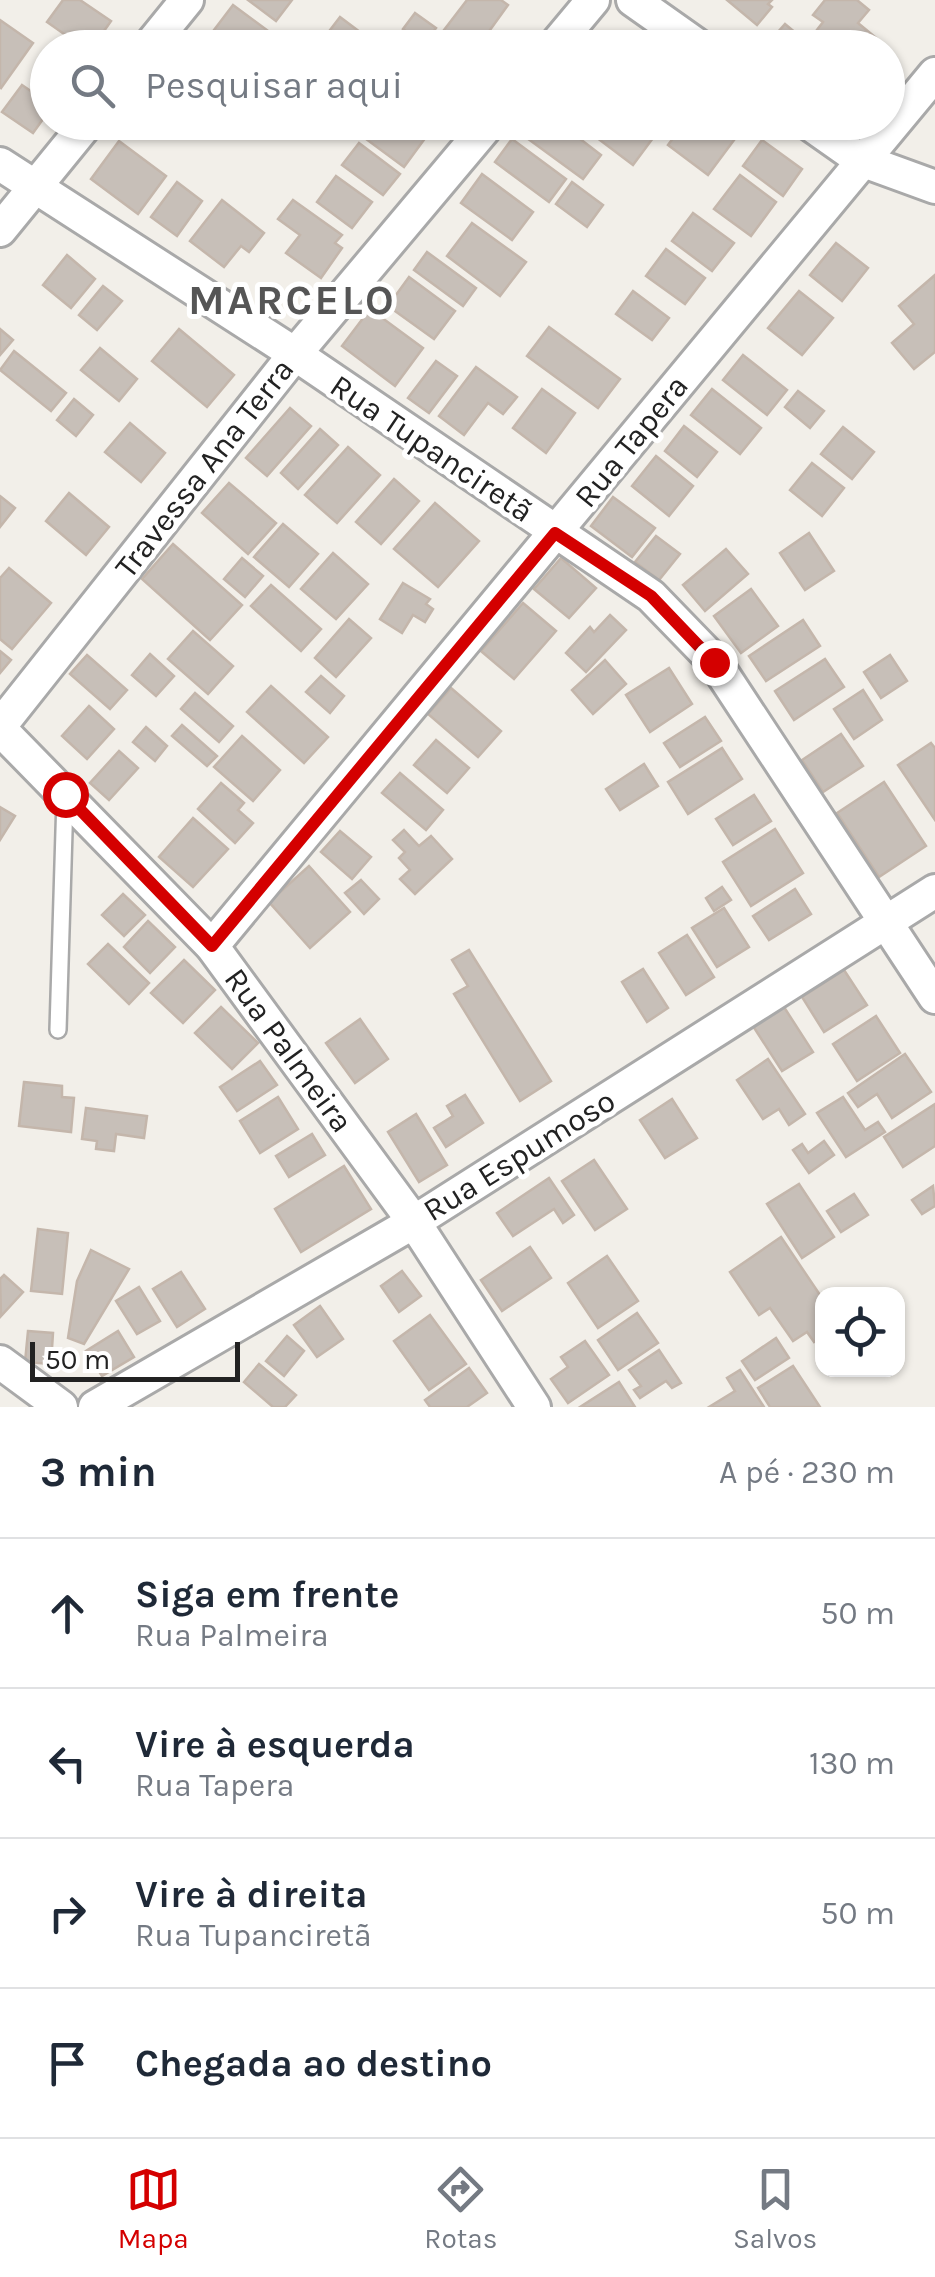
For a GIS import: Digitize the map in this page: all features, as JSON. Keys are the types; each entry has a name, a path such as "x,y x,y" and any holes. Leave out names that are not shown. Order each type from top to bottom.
{"street":[{"path":"163,30 187,0"},
{"path":"568,30 593,0"},
{"path":"633,0 675,30"},
{"name":"Rua Tapera","path":"905,108 935,74"},
{"path":"0,230 74,140"},
{"name":"Travessa Ana Terra","path":"0,727 294,354 475,140"},
{"path":"832,140 860,160 935,187"},
{"name":"Rua Tapera","path":"212,946 877,140"},
{"name":"Rua Tupanciretã","path":"0,164 294,354 651,596 714,662 935,997"},
{"name":"Rua Palmeira","path":"0,727 212,946 414,1222 534,1407"},
{"name":"Rua Espumoso","path":"95,1407 414,1222 935,891"},
{"path":"0,1362 61,1407"}],"lane":[{"path":"58,1030 65,794"}],"building":[{"path":"63,0 80,0 111,21 105,30 58,30 47,22"},
{"path":"248,0 292,0 276,21"},
{"path":"467,0 501,0 508,5 490,30 444,30"},
{"path":"727,0 772,0 768,4 772,7 757,25"},
{"path":"825,0 857,0 869,10 858,23 867,30 817,30 823,22 813,15"},
{"path":"233,5 267,30 214,30"},
{"path":"415,13 436,28 434,30 403,29"},
{"path":"340,17 357,30 330,30"},
{"path":"0,20 30,41 30,47 0,87"},
{"path":"22,85 30,91 30,131 2,112"},
{"path":"367,140 424,140 404,167"},
{"path":"513,140 566,179 549,202 495,162"},
{"path":"530,140 581,140 601,155 583,179"},
{"path":"600,140 652,140 633,165"},
{"path":"672,140 734,140 708,175 668,145"},
{"path":"762,140 802,169 783,196 743,166"},
{"path":"119,141 166,176 138,214 91,179"},
{"path":"359,143 400,174 383,195 342,165"},
{"path":"482,174 533,212 512,240 461,203"},
{"path":"740,175 776,202 751,236 714,209"},
{"path":"336,176 372,202 352,228 317,202"},
{"path":"177,182 202,201 177,236 151,217"},
{"path":"572,182 603,205 587,227 556,204"},
{"path":"222,200 264,233 249,252 241,246 224,267 190,241"},
{"path":"293,200 342,235 335,243 342,248 321,278 286,253 300,235 278,219"},
{"path":"693,213 734,243 712,271 672,241"},
{"path":"472,223 526,262 500,296 447,256"},
{"path":"836,243 868,268 842,301 810,275"},
{"path":"666,249 705,278 685,304 646,276"},
{"path":"427,252 476,288 463,306 414,270"},
{"path":"67,255 95,279 71,308 43,285"},
{"path":"935,275 935,352 914,369 892,343 914,324 899,306"},
{"path":"409,277 455,311 434,339 388,306"},
{"path":"103,286 122,301 97,330 79,315"},
{"path":"633,291 669,318 652,340 616,314"},
{"path":"799,291 833,318 802,355 768,328"},
{"path":"370,309 423,348 395,386 342,346"},
{"path":"549,327 620,379 598,408 527,356"},
{"path":"0,329 13,340 0,355"},
{"path":"179,329 234,375 207,407 152,361"},
{"path":"100,348 137,379 119,401 81,370"},
{"path":"14,351 66,393 51,411 0,370"},
{"path":"743,355 787,390 767,415 723,380"},
{"path":"436,361 457,376 429,413 408,398"},
{"path":"476,367 517,397 503,414 488,403 464,435 439,416"},
{"path":"542,389 575,413 546,453 513,428"},
{"path":"712,389 761,428 740,454 691,415"},
{"path":"798,391 824,411 810,428 785,407"},
{"path":"74,399 93,415 76,436 57,420"},
{"path":"290,408 311,426 267,476 246,458"},
{"path":"130,423 165,453 141,482 105,452"},
{"path":"684,426 717,452 697,477 665,451"},
{"path":"843,427 874,452 852,479 821,454"},
{"path":"320,429 338,445 298,489 281,473"},
{"path":"348,447 380,475 337,523 305,495"},
{"path":"656,456 693,486 669,516 632,486"},
{"path":"812,463 844,488 822,516 790,490"},
{"path":"394,479 419,501 381,544 356,522"},
{"path":"229,483 276,523 248,554 202,513"},
{"path":"69,493 109,527 86,555 46,521"},
{"path":"0,496 15,508 0,527"},
{"path":"613,497 655,528 632,557 591,526"},
{"path":"435,503 479,541 438,587 394,549"},
{"path":"283,524 318,554 289,587 254,557"},
{"path":"809,533 834,571 805,590 780,553"},
{"path":"656,536 680,554 659,580 635,562"},
{"path":"173,544 242,605 210,640 142,579"},
{"path":"726,549 748,574 705,611 683,585"},
{"path":"333,553 368,584 336,619 301,589"},
{"path":"242,558 263,576 245,597 224,579"},
{"path":"561,558 596,588 569,618 534,589"},
{"path":"9,568 51,603 12,649 0,639 0,578"},
{"path":"403,583 430,599 426,604 433,609 425,622 413,615 402,633 380,619"},
{"path":"271,585 321,629 301,651 251,606"},
{"path":"751,589 778,626 741,653 714,616"},
{"path":"523,603 556,631 514,679 481,651"},
{"path":"610,615 626,630 586,672 566,653 590,627 594,632"},
{"path":"349,619 371,638 336,677 315,658"},
{"path":"803,620 820,646 766,681 749,656"},
{"path":"193,631 233,666 208,694 168,659"},
{"path":"0,651 11,660 0,673"},
{"path":"150,654 174,676 156,696 132,675"},
{"path":"87,655 127,690 110,709 70,674"},
{"path":"890,655 907,681 881,698 864,672"},
{"path":"825,659 844,687 794,720 775,691"},
{"path":"605,660 626,684 593,714 572,690"},
{"path":"669,668 692,704 650,732 626,695"},
{"path":"321,676 344,696 330,713 306,692"},
{"path":"271,686 328,737 304,763 247,712"},
{"path":"451,688 501,731 478,757 428,714"},
{"path":"863,690 882,720 854,739 834,709"},
{"path":"195,693 233,726 219,742 181,709"},
{"path":"89,706 114,729 87,759 62,736"},
{"path":"705,717 721,741 680,767 664,743"},
{"path":"182,725 217,756 207,766 172,736"},
{"path":"146,727 167,746 155,761 133,742"},
{"path":"841,734 863,766 823,792 802,760"},
{"path":"242,736 280,770 253,801 214,767"},
{"path":"436,740 469,768 447,793 414,765"},
{"path":"931,743 935,748 935,820 898,765"},
{"path":"722,748 742,779 688,814 668,782"},
{"path":"119,751 138,768 109,800 90,783"},
{"path":"644,764 658,786 620,810 606,789"},
{"path":"400,773 443,810 426,830 382,793"},
{"path":"884,782 926,846 879,877 837,813"},
{"path":"221,783 244,803 238,810 253,823 235,843 198,809"},
{"path":"754,795 771,821 733,845 716,819"},
{"path":"0,807 15,816 0,840"},
{"path":"193,818 228,849 193,887 159,857"},
{"path":"775,829 803,873 751,906 723,862"},
{"path":"404,830 419,846 431,836 452,859 415,894 400,879 410,870 399,858 405,852 393,840"},
{"path":"340,831 371,857 352,879 321,852"},
{"path":"309,866 350,912 310,948 269,902"},
{"path":"361,880 379,899 364,914 345,893"},
{"path":"722,887 731,900 714,911 706,898"},
{"path":"795,889 811,914 769,940 753,916"},
{"path":"123,894 145,915 124,936 102,915"},
{"path":"724,908 749,947 717,967 692,928"},
{"path":"148,921 175,947 150,973 124,947"},
{"path":"687,935 714,977 686,995 659,953"},
{"path":"108,944 149,983 129,1004 88,964"},
{"path":"469,950 551,1081 520,1101 454,994 468,986 452,960"},
{"path":"184,960 215,990 183,1023 151,993"},
{"path":"643,969 668,1008 647,1022 622,982"},
{"path":"844,970 867,1005 824,1032 802,997"},
{"path":"782,1004 813,1052 782,1071 751,1023"},
{"path":"221,1007 258,1043 232,1069 195,1033"},
{"path":"876,1016 900,1053 857,1081 833,1044"},
{"path":"360,1019 388,1059 355,1083 326,1043"},
{"path":"905,1054 931,1092 892,1118 877,1094 858,1107 848,1093"},
{"path":"768,1059 805,1114 789,1125 779,1109 763,1119 737,1080"},
{"path":"260,1061 277,1085 237,1111 220,1087"},
{"path":"24,1082 62,1086 62,1097 74,1098 71,1132 19,1126"},
{"path":"465,1095 483,1123 446,1147 434,1128 453,1116 447,1106"},
{"path":"278,1097 298,1129 260,1153 240,1121"},
{"path":"843,1097 865,1130 878,1122 885,1132 846,1157 817,1113"},
{"path":"672,1099 697,1138 665,1158 640,1120"},
{"path":"935,1104 935,1146 903,1167 884,1137"},
{"path":"86,1108 147,1116 144,1138 116,1134 114,1151 96,1149 97,1141 82,1139"},
{"path":"416,1114 447,1165 419,1182 388,1132"},
{"path":"312,1134 325,1155 289,1177 276,1156"},
{"path":"824,1141 834,1155 809,1173 793,1150 802,1144 808,1153"},
{"path":"594,1160 627,1209 595,1230 562,1181"},
{"path":"344,1166 371,1209 301,1252 275,1209"},
{"path":"549,1178 574,1215 563,1223 554,1209 513,1236 497,1213"},
{"path":"799,1184 834,1237 802,1258 767,1204"},
{"path":"933,1186 935,1206 922,1214 912,1200"},
{"path":"854,1194 868,1215 841,1232 827,1211"},
{"path":"38,1229 68,1233 62,1294 31,1291"},
{"path":"781,1237 815,1288 815,1341 807,1332 793,1341 770,1308 759,1315 730,1272"},
{"path":"530,1247 551,1278 502,1311 481,1280"},
{"path":"91,1250 129,1269 84,1344 68,1338 77,1281"},
{"path":"607,1256 638,1301 598,1328 568,1283"},
{"path":"402,1271 421,1296 399,1312 381,1286"},
{"path":"181,1272 205,1309 177,1327 153,1289"},
{"path":"4,1275 23,1292 1,1316 0,1279"},
{"path":"139,1287 160,1321 137,1334 116,1301"},
{"path":"320,1306 343,1339 317,1357 294,1325"},
{"path":"637,1313 658,1343 618,1370 598,1340"},
{"path":"430,1315 466,1364 429,1390 394,1341"},
{"path":"28,1331 53,1333 51,1364 25,1362"},
{"path":"118,1331 134,1357 102,1376 86,1351"},
{"path":"287,1336 304,1351 284,1376 266,1361"},
{"path":"776,1338 789,1358 755,1380 742,1361"},
{"path":"585,1341 609,1375 568,1403 551,1379 568,1367 561,1357"},
{"path":"659,1350 681,1383 672,1388 666,1381 640,1398 634,1390 641,1386 629,1370"},
{"path":"259,1364 296,1395 285,1407 273,1407 244,1382"},
{"path":"793,1366 820,1407 770,1407 758,1388"},
{"path":"469,1368 487,1393 467,1407 430,1407 425,1400"},
{"path":"740,1370 764,1407 709,1407 735,1391 727,1378"},
{"path":"619,1382 635,1407 580,1407"}],"district":[{"name":"MARCELO","path":"292,299"}],"route":[{"path":"65,794 212,946 555,533 651,596 714,662"}]}
